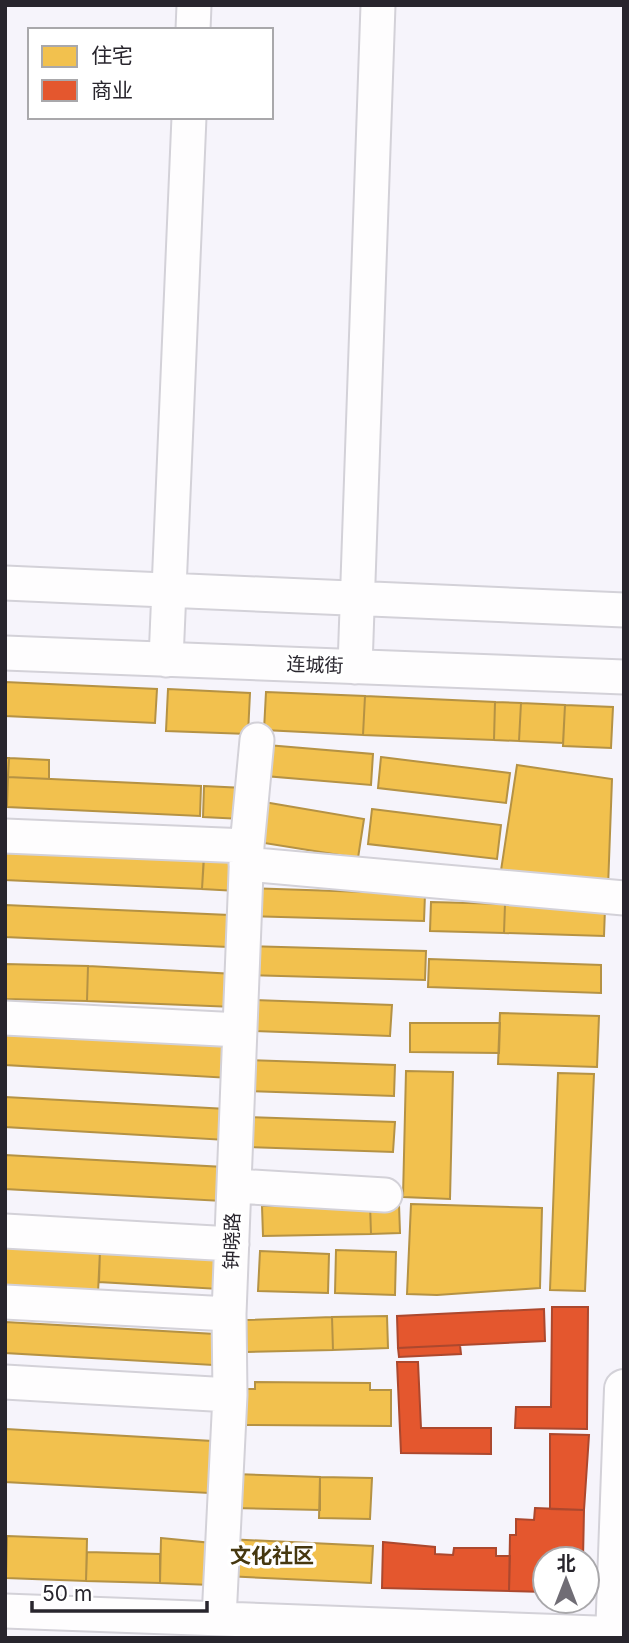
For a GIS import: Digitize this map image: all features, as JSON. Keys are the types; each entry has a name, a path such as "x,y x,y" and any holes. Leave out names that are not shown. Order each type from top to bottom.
{"main road":[{"path":"618,1635 624,1389"}],"street":[{"path":"193,28 194,5"},
{"path":"355,667 378,5"},
{"path":"166,660 189,119"},
{"path":"5,583 624,610"},
{"name":"连城街","path":"5,653 624,677"},
{"name":"钟晓路","path":"219,1619 230,1395 229,1314 247,855 257,740"},
{"path":"5,836 247,855 624,898"},
{"path":"5,1018 240,1030"},
{"path":"235,1186 386,1195"},
{"path":"5,1231 232,1244"},
{"path":"5,1302 229,1314"},
{"path":"5,1382 230,1395"},
{"path":"5,1611 100,1626 219,1619 618,1635"}],"building: 住宅":[{"path":"5,682 157,689 155,723 5,716"},
{"path":"168,689 250,693 248,734 166,731"},
{"path":"266,692 365,696 363,735 264,730"},
{"path":"365,696 495,702 494,740 363,735"},
{"path":"495,702 521,703 519,741 494,740"},
{"path":"521,703 565,705 563,743 519,741"},
{"path":"565,705 613,707 611,748 563,746"},
{"path":"267,745 373,754 371,785 265,776"},
{"path":"381,757 510,773 506,803 378,788"},
{"path":"5,758 9,758 7,792 5,792"},
{"path":"9,758 49,760 49,779 8,777"},
{"path":"517,765 612,779 608,888 500,877"},
{"path":"8,777 201,786 200,816 7,807"},
{"path":"204,786 244,788 242,819 203,817"},
{"path":"264,802 364,819 358,858 258,842"},
{"path":"372,809 501,825 497,859 368,844"},
{"path":"5,849 204,858 202,889 5,880"},
{"path":"204,853 239,854 237,891 202,889"},
{"path":"250,888 425,894 424,921 249,916"},
{"path":"431,902 505,904 504,933 430,931"},
{"path":"505,904 605,908 604,936 504,933"},
{"path":"5,905 229,915 228,947 5,937"},
{"path":"249,946 426,951 425,980 248,975"},
{"path":"429,959 601,965 601,993 428,987"},
{"path":"5,964 88,966 87,1001 5,999"},
{"path":"88,966 235,974 234,1007 87,1001"},
{"path":"253,1000 392,1005 390,1036 252,1031"},
{"path":"500,1013 599,1016 597,1067 498,1064"},
{"path":"410,1023 500,1023 499,1053 410,1052"},
{"path":"5,1032 232,1044 230,1078 5,1065"},
{"path":"250,1060 395,1065 394,1096 249,1091"},
{"path":"406,1071 453,1072 450,1199 403,1197"},
{"path":"558,1073 594,1074 585,1291 550,1290"},
{"path":"5,1097 227,1109 226,1140 5,1127"},
{"path":"246,1117 395,1122 393,1152 245,1147"},
{"path":"5,1155 224,1167 222,1201 5,1189"},
{"path":"370,1204 399,1204 400,1233 371,1234"},
{"path":"370,1204 371,1234 263,1236 262,1206"},
{"path":"411,1204 542,1208 540,1288 437,1295 407,1294"},
{"path":"5,1246 100,1251 98,1293 5,1287"},
{"path":"336,1250 396,1252 395,1295 335,1293"},
{"path":"100,1251 220,1258 219,1289 99,1282"},
{"path":"260,1251 329,1254 328,1293 258,1291"},
{"path":"387,1316 388,1348 333,1350 332,1317"},
{"path":"332,1317 333,1350 247,1352 246,1320"},
{"path":"5,1322 215,1334 213,1365 5,1353"},
{"path":"255,1382 370,1383 370,1390 391,1390 391,1426 240,1425 240,1389 255,1389"},
{"path":"6,1429 212,1441 209,1493 5,1482"},
{"path":"234,1474 320,1477 320,1510 233,1508"},
{"path":"320,1477 372,1478 370,1519 319,1518"},
{"path":"7,1536 87,1539 86,1581 6,1578"},
{"path":"161,1538 212,1543 211,1585 160,1583"},
{"path":"227,1539 373,1546 371,1583 225,1576"},
{"path":"87,1552 160,1554 160,1583 86,1581"}],"building: 商业":[{"path":"552,1307 588,1307 587,1429 515,1428 516,1407 551,1407"},
{"path":"544,1309 545,1341 398,1348 397,1316"},
{"path":"460,1345 461,1354 399,1357 398,1348"},
{"path":"397,1362 418,1362 421,1428 491,1428 491,1454 401,1453"},
{"path":"550,1434 589,1435 584,1510 550,1509"},
{"path":"535,1508 584,1510 583,1545 531,1545 531,1592 509,1591 510,1535 516,1535 516,1519 534,1520"},
{"path":"383,1542 435,1547 435,1554 453,1555 454,1548 496,1548 496,1556 510,1556 509,1591 382,1588"}],"district":[{"name":"文化社区","path":"272,1555"}]}
